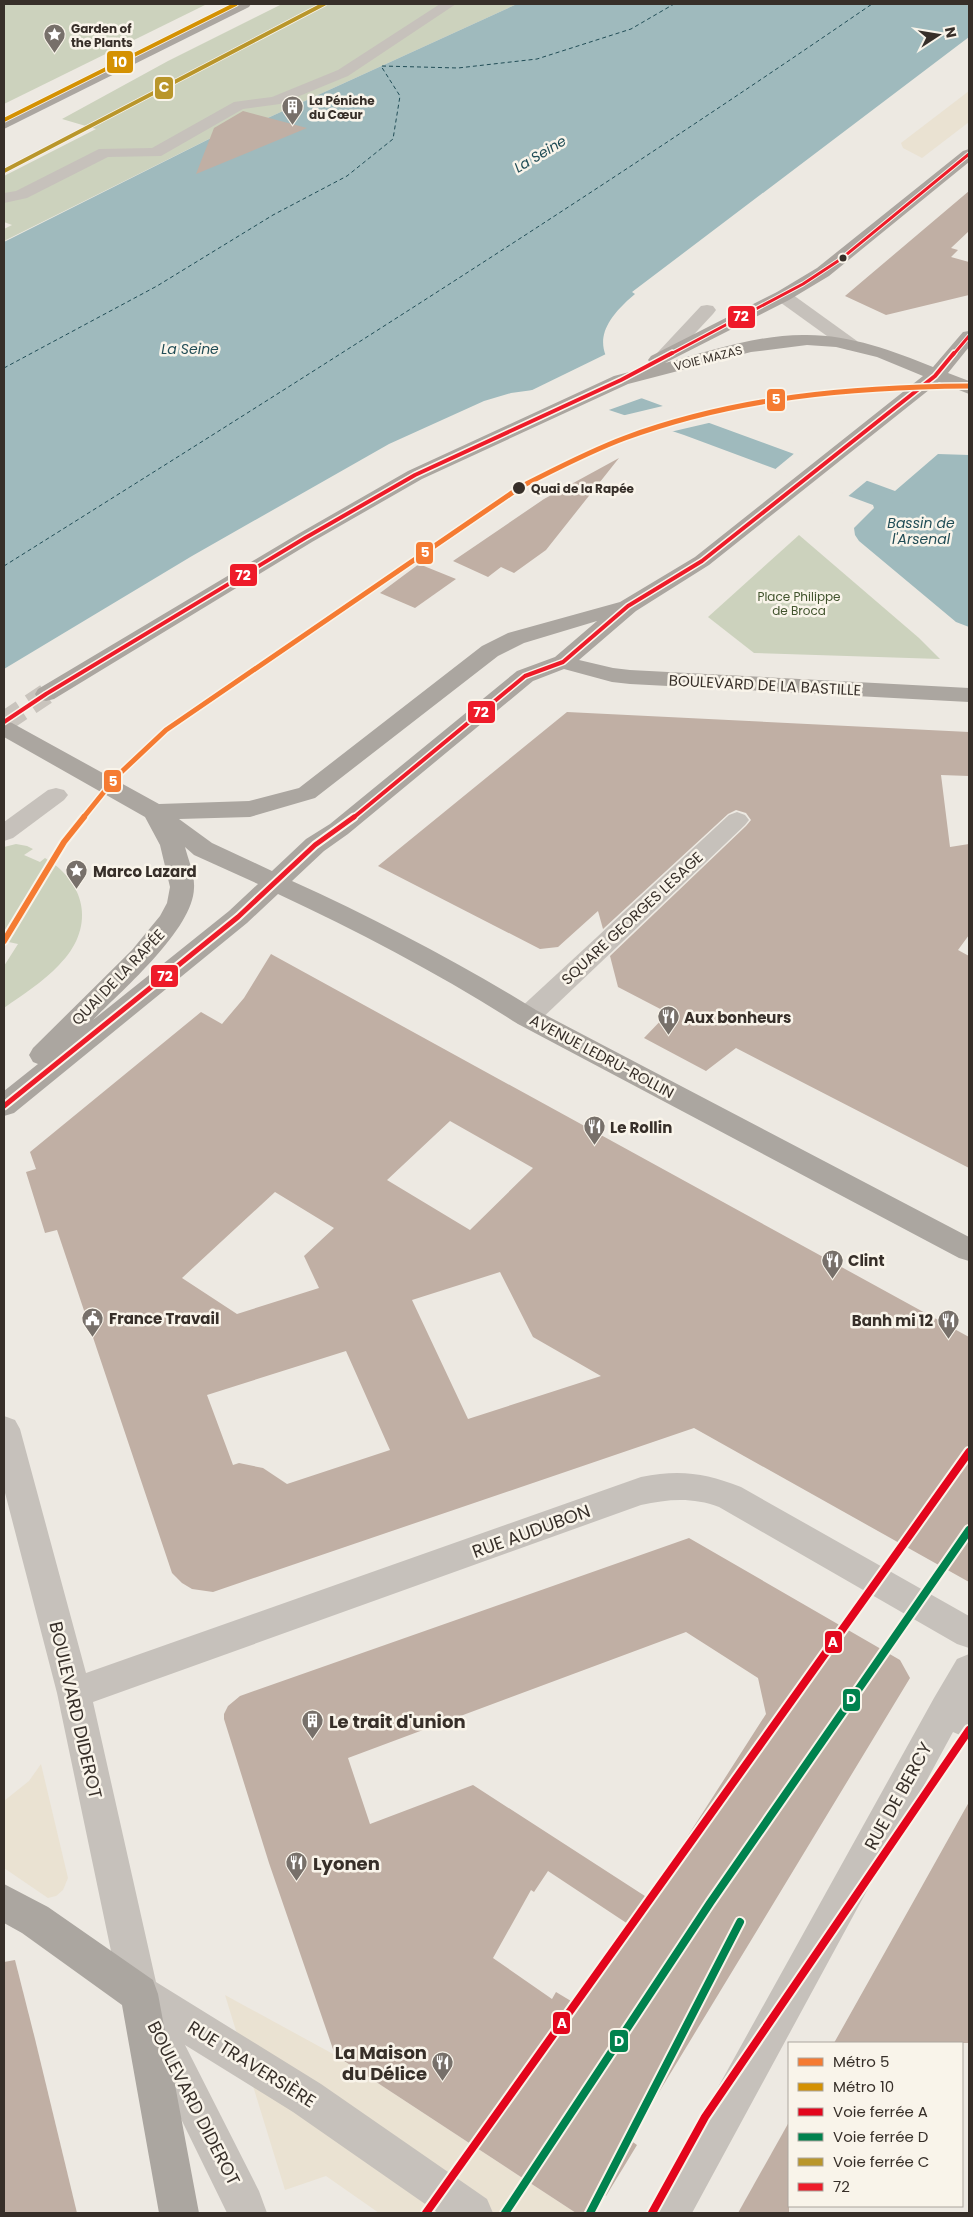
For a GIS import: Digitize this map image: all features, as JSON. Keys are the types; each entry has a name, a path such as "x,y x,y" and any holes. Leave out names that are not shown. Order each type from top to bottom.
{"main road":[{"path":"4,124 244,4"},
{"path":"621,380 664,356 783,296 841,259 969,154"},
{"path":"155,812 250,809 307,792 490,651 516,638 628,606 702,561 775,504 935,376 969,336"},
{"name":"VOIE MAZAS","path":"46,694 305,538 415,475 621,380 750,347 778,342 807,340 851,345 883,354 969,388"},
{"name":"QUAI DE LA RAPÉE","path":"4,1106 232,922 315,845 339,829 525,676 563,662 628,606"},
{"name":"BOULEVARD DE LA BASTILLE","path":"563,662 612,675 630,677 969,695"},
{"name":"AVENUE LEDRU-ROLLIN","path":"4,728 155,812 203,848 341,913 474,984 527,1016 969,1250"},
{"name":"QUAI DE LA RAPÉE","path":"4,1094 141,956 169,924 179,903 182,887 172,845 155,812"},
{"name":"RUE TRAVERSIÈRE","path":"4,1902 35,1920 139,1994"},
{"name":"BOULEVARD DIDEROT","path":"139,1994 179,2213"}],"street":[{"path":"4,198 21,195 104,152 155,153 238,105 275,101 342,73 449,4"},
{"path":"783,296 851,345"},
{"path":"664,356 707,310"},
{"path":"4,833 56,795"},
{"name":"SQUARE GEORGES LESAGE","path":"527,1016 737,820"},
{"name":"BOULEVARD DIDEROT","path":"4,1430 74,1693 139,1994 245,2205 247,2213"},
{"name":"RUE AUDUBON","path":"74,1693 641,1491 664,1486 689,1484 712,1489 730,1497 969,1633"},
{"name":"RUE DE BERCY","path":"670,2213 958,1716 969,1670"},
{"name":"RUE TRAVERSIÈRE","path":"139,1994 308,2098 473,2213"}],"green space":[{"name":"Garden of the Plants","path":"4,4 207,4 4,104"},
{"path":"282,4 517,4 248,127 227,130 4,241 4,229 12,225 4,222 4,176 96,129 62,119 168,61"},
{"name":"Place Philippe de Broca","path":"799,535 919,638 940,659 754,653 708,617"},
{"path":"16,844 33,849 24,855 40,862 45,858 70,881 78,894 82,908 82,922 78,937 59,965 39,983 4,1008 4,966 18,944 4,941 4,847"}],"shaded area":[{"path":"969,91 969,122 922,158 903,148 901,143"},
{"path":"41,1764 68,1878 63,1890 56,1896 48,1898 4,1868 4,1801 29,1781"},
{"path":"225,1995 335,2055 576,2213 379,2213 326,2176 285,2190"}],"water":[{"name":"La Seine","path":"517,4 969,4 969,37 632,292 635,294 619,309 609,323 604,335 604,348 607,359 615,372 641,398 895,491 938,454 969,455 969,627 956,622 859,541 855,535 854,528 874,508 873,505 684,435 585,402 554,393 533,390 511,393 484,401 389,444 192,556 4,669 4,242 227,130 248,127"}],"pier":[{"path":"606,354 618,374 645,397 606,411 554,396 533,393 524,394"},
{"path":"667,405 713,422 670,432 621,416"},
{"path":"796,452 869,479 846,498 773,471"}],"building":[{"path":"243,111 307,128 196,174 214,128"},
{"path":"969,191 969,231 951,248 958,250 951,257 969,262 969,295 886,315 845,296"},
{"path":"619,458 546,550 514,573 501,567 488,577 453,561 544,499"},
{"path":"419,564 456,579 415,608 380,593"},
{"path":"567,712 969,732 969,776 941,775 950,847 969,844 969,935 958,950 969,956 969,1168 736,1048 706,1071 644,1038 668,1013 618,987 610,956 746,826 751,820 746,813 736,810 728,814 603,929 598,911 558,947 540,949 378,866"},
{"path":"271,954 969,1337 969,1582 694,1428 213,1592 192,1589 182,1583 172,1573 57,1230 45,1233 26,1172 36,1169 30,1152 201,1012 222,1024 244,998","holes":["450,1121 533,1168 470,1230 387,1180","275,1192 334,1228 304,1256 319,1288 237,1314 182,1278","500,1272 533,1337 601,1376 468,1419 412,1300","346,1351 390,1450 287,1484 263,1468 239,1463 233,1465 207,1395"]},
{"path":"689,1538 900,1660 910,1678 630,2140 637,2145 606,2196 598,2191 585,2213 576,2213 335,2055 269,1863 224,1719 228,1706 240,1696","holes":["686,1632 758,1678 766,1714 648,1898 473,1785 370,1824 348,1758","548,1871 631,1926 588,1995 583,1992 576,2004 556,1992 552,1999 493,1958 531,1890 534,1892"]},
{"path":"969,1802 969,2043 835,2042"},
{"path":"15,1960 77,2213 4,2213 4,1962"},
{"path":"788,2124 789,2213 738,2213"}],"ferry route":[{"path":"382,66 458,68 537,59 631,29 674,4"},
{"path":"4,566 550,219 872,4"},
{"path":"4,368 157,286 273,215 347,176 393,139 400,96 381,66"}],"tunnel":[{"path":"4,722 46,694"}],"metro line":[{"name":"10","path":"4,120 236,4"},
{"name":"5","path":"4,941 64,842 116,777 166,730 522,486 625,438 709,413 752,404 838,392 882,388 969,386"}],"rail line":[{"name":"C","path":"4,171 324,4"},
{"name":"A","path":"426,2213 969,1452"},
{"name":"D","path":"505,2213 710,1903 969,1530"},
{"name":"A","path":"652,2213 705,2117 969,1730"},
{"name":"D","path":"590,2213 740,1922"}],"transit line":[{"name":"72","path":"4,722 46,694 305,538 415,475 621,380 803,284 841,259 969,154"},
{"name":"72","path":"4,1106 238,917 315,845 339,829 525,676 563,662 628,606 702,561 935,376 969,336"}],"place":[{"name":"Garden of the Plants","path":"55,54"},
{"name":"La Péniche du Cœur","path":"293,126"},
{"name":"Quai de la Rapée","path":"519,488"},
{"name":"Marco Lazard","path":"77,890"},
{"name":"Aux bonheurs","path":"668,1036"},
{"name":"Le Rollin","path":"594,1146"},
{"name":"Clint","path":"832,1279"},
{"name":"France Travail","path":"93,1337"},
{"name":"Banh mi 12","path":"949,1339"},
{"name":"Le trait d'union","path":"313,1740"},
{"name":"Lyonen","path":"297,1882"},
{"name":"La Maison du Délice","path":"443,2081"}],"water label":[{"name":"Bassin de l'Arsenal","path":"921,532"}]}
